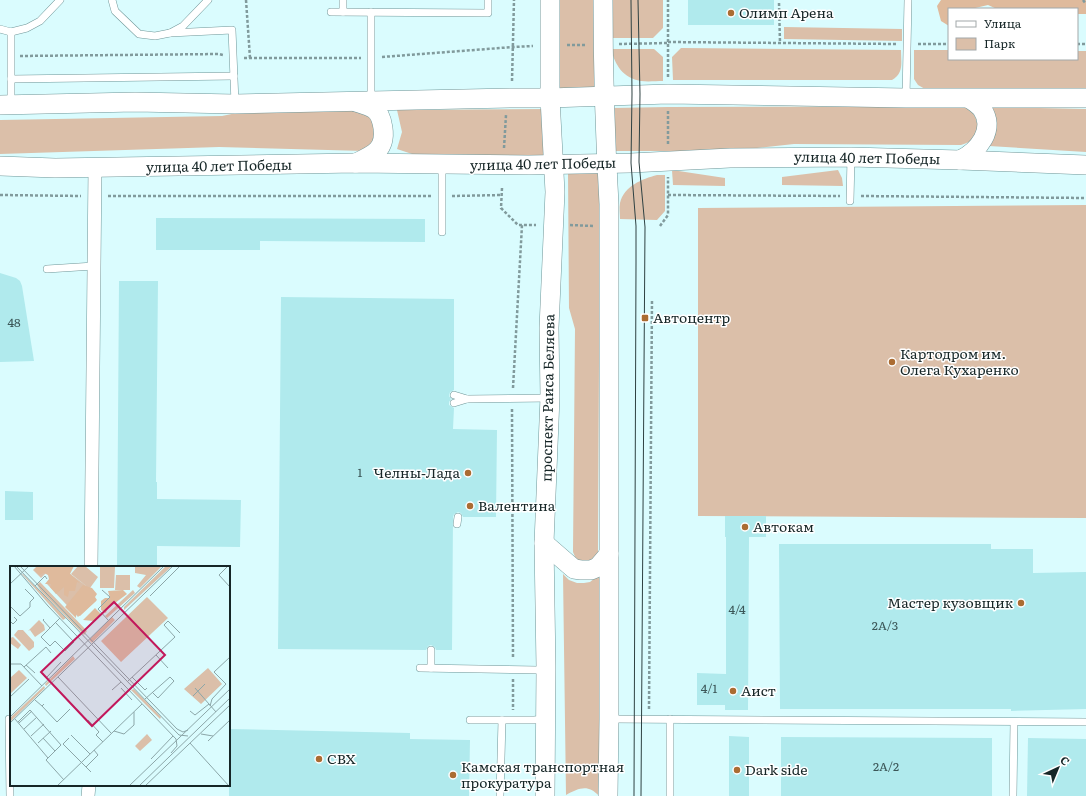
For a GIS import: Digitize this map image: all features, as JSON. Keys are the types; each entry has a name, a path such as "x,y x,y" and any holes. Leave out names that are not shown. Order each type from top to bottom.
{"street":[{"name":"проспект Раиса Беляева","path":"545,796 546,668 544,543 550,397 550,328 555,192 550,98 550,0"},
{"path":"603,0 604,96 610,226 608,796"},
{"path":"5,105 134,102 235,104 550,98 668,94 970,99 1086,98"},
{"path":"960,160 968,156 977,147 984,138 988,128 987,119 982,108 970,99"},
{"path":"356,163 374,154 382,145 384,134 382,119 374,109 362,101"},
{"name":"улица 40 лет Победы","path":"0,166 55,168 356,163 521,165 631,163 730,158 851,157 1086,165"},
{"path":"91,566 95,167"},
{"path":"544,543 574,569 591,570 598,567 609,554"}],"lane":[{"path":"0,29 11,32 26,28 40,21 60,0"},
{"path":"112,0 115,11 139,34 155,36 170,33 232,30 235,104"},
{"path":"170,33 183,26 208,0"},
{"path":"344,0 344,12"},
{"path":"332,12 488,13 488,0"},
{"path":"906,98 907,44 905,15 908,0"},
{"path":"362,101 371,58 371,12"},
{"path":"5,105 11,80 11,32"},
{"path":"11,80 234,76"},
{"path":"850,198 851,157"},
{"path":"442,164 442,232"},
{"path":"47,269 94,266"},
{"path":"454,395 467,399"},
{"path":"454,403 467,399 550,397"},
{"path":"431,650 431,668"},
{"path":"420,668 538,670 546,668"},
{"path":"9,719 10,796"},
{"path":"470,720 546,719"},
{"path":"609,719 1086,722"},
{"path":"670,719 670,796"},
{"path":"500,796 502,720"},
{"path":"1012,796 1014,722"}],"path":[{"path":"246,0 250,58"},
{"path":"512,82 514,0"},
{"path":"668,0 668,81"},
{"path":"1083,0 1086,4"},
{"path":"779,3 780,43"},
{"path":"618,44 948,44"},
{"path":"560,46 588,45"},
{"path":"11,56 219,54 233,58 371,58 534,46"},
{"path":"668,106 668,144"},
{"path":"504,149 506,112"},
{"path":"660,226 668,215 668,176"},
{"path":"502,188 501,208 518,225 536,225"},
{"path":"0,195 502,195"},
{"path":"668,195 850,198 1086,198"},
{"path":"513,720 512,398 522,225"},
{"path":"566,225 610,226"},
{"path":"649,719 652,299"}],"green space":[{"path":"560,0 594,0 594,89 560,89"},
{"path":"611,0 663,0 663,28 653,38 611,38"},
{"path":"784,27 902,29 902,41 784,39"},
{"path":"681,48 901,50 901,63 900,71 892,80 673,80 672,57"},
{"path":"611,49 654,49 663,57 663,81 641,81 629,77 621,70"},
{"path":"914,50 948,50 948,60 1078,60 1078,51 1086,51 1086,89 925,89 918,85 914,79"},
{"path":"961,106 969,109 976,119 977,134 969,142 961,145 794,144 728,151 613,151 612,108"},
{"path":"989,107 1086,109 1086,152 989,146"},
{"path":"354,108 366,113 373,124 374,140 365,151 219,147 0,154 0,120 222,116 251,110"},
{"path":"549,109 549,157 421,157 397,149 402,132 397,110"},
{"path":"672,170 725,178 725,186 673,185"},
{"path":"838,170 842,178 843,186 782,185 782,177"},
{"path":"568,173 600,173 598,553 592,560 583,563 576,559 573,552 575,329 569,308"},
{"path":"657,175 665,175 665,211 657,220 620,219 620,203 625,192 634,184"},
{"name":"Картодром им. Олега Кухаренко","path":"1086,205 1086,518 698,516 698,208"},
{"path":"563,574 569,580 577,583 584,583 590,582 600,574 601,796 591,790 583,788 566,795"}],"shaded area":[{"path":"941,0 1086,0 1086,14 1078,14 1078,8 995,8 988,5 975,8 948,8 948,25 941,21 937,6"}],"building":[{"name":"Олимп Арена","path":"688,0 774,0 774,25 688,25"},
{"path":"156,218 425,219 425,242 260,241 260,250 156,250"},
{"path":"0,273 16,278 20,281 22,286 34,361 0,362"},
{"path":"119,281 158,281 157,499 241,500 240,547 157,546 157,566 117,566"},
{"path":"281,297 454,299 454,390 450,392 449,396 451,399 449,405 454,408 453,429 497,430 496,517 463,517 461,513 458,512 454,514 453,517 452,650 436,650 435,647 431,645 428,646 426,650 278,649"},
{"path":"5,491 33,492 33,520 5,520"},
{"path":"725,516 766,516 766,537 749,537 748,710 725,710 725,705 697,705 697,673 726,674"},
{"path":"779,544 991,544 991,549 1033,549 1033,573 1086,572 1086,709 1011,711 1011,709 780,709"},
{"name":"СВХ","path":"230,729 410,733 410,739 470,740 469,796 229,796"},
{"path":"729,736 749,737 749,796 729,796"},
{"path":"781,737 992,738 992,796 781,796"},
{"path":"1028,738 1086,739 1086,796 1027,796"}],"tram line":[{"path":"631,0 631,163 636,226 634,796"},
{"path":"638,0 640,94 639,162 645,227 641,796"}],"place":[{"name":"Олимп Арена","path":"731,13"},
{"name":"Автоцентр","path":"645,318"},
{"name":"Картодром им. Олега Кухаренко","path":"892,362"},
{"name":"Челны-Лада","path":"468,473"},
{"name":"Валентина","path":"470,506"},
{"name":"Автокам","path":"745,527"},
{"name":"Мастер кузовщик","path":"1021,603"},
{"name":"Аист","path":"733,691"},
{"name":"СВХ","path":"319,759"},
{"name":"Dark side","path":"737,770"},
{"name":"Камская транспортная прокуратура","path":"453,775"}]}
